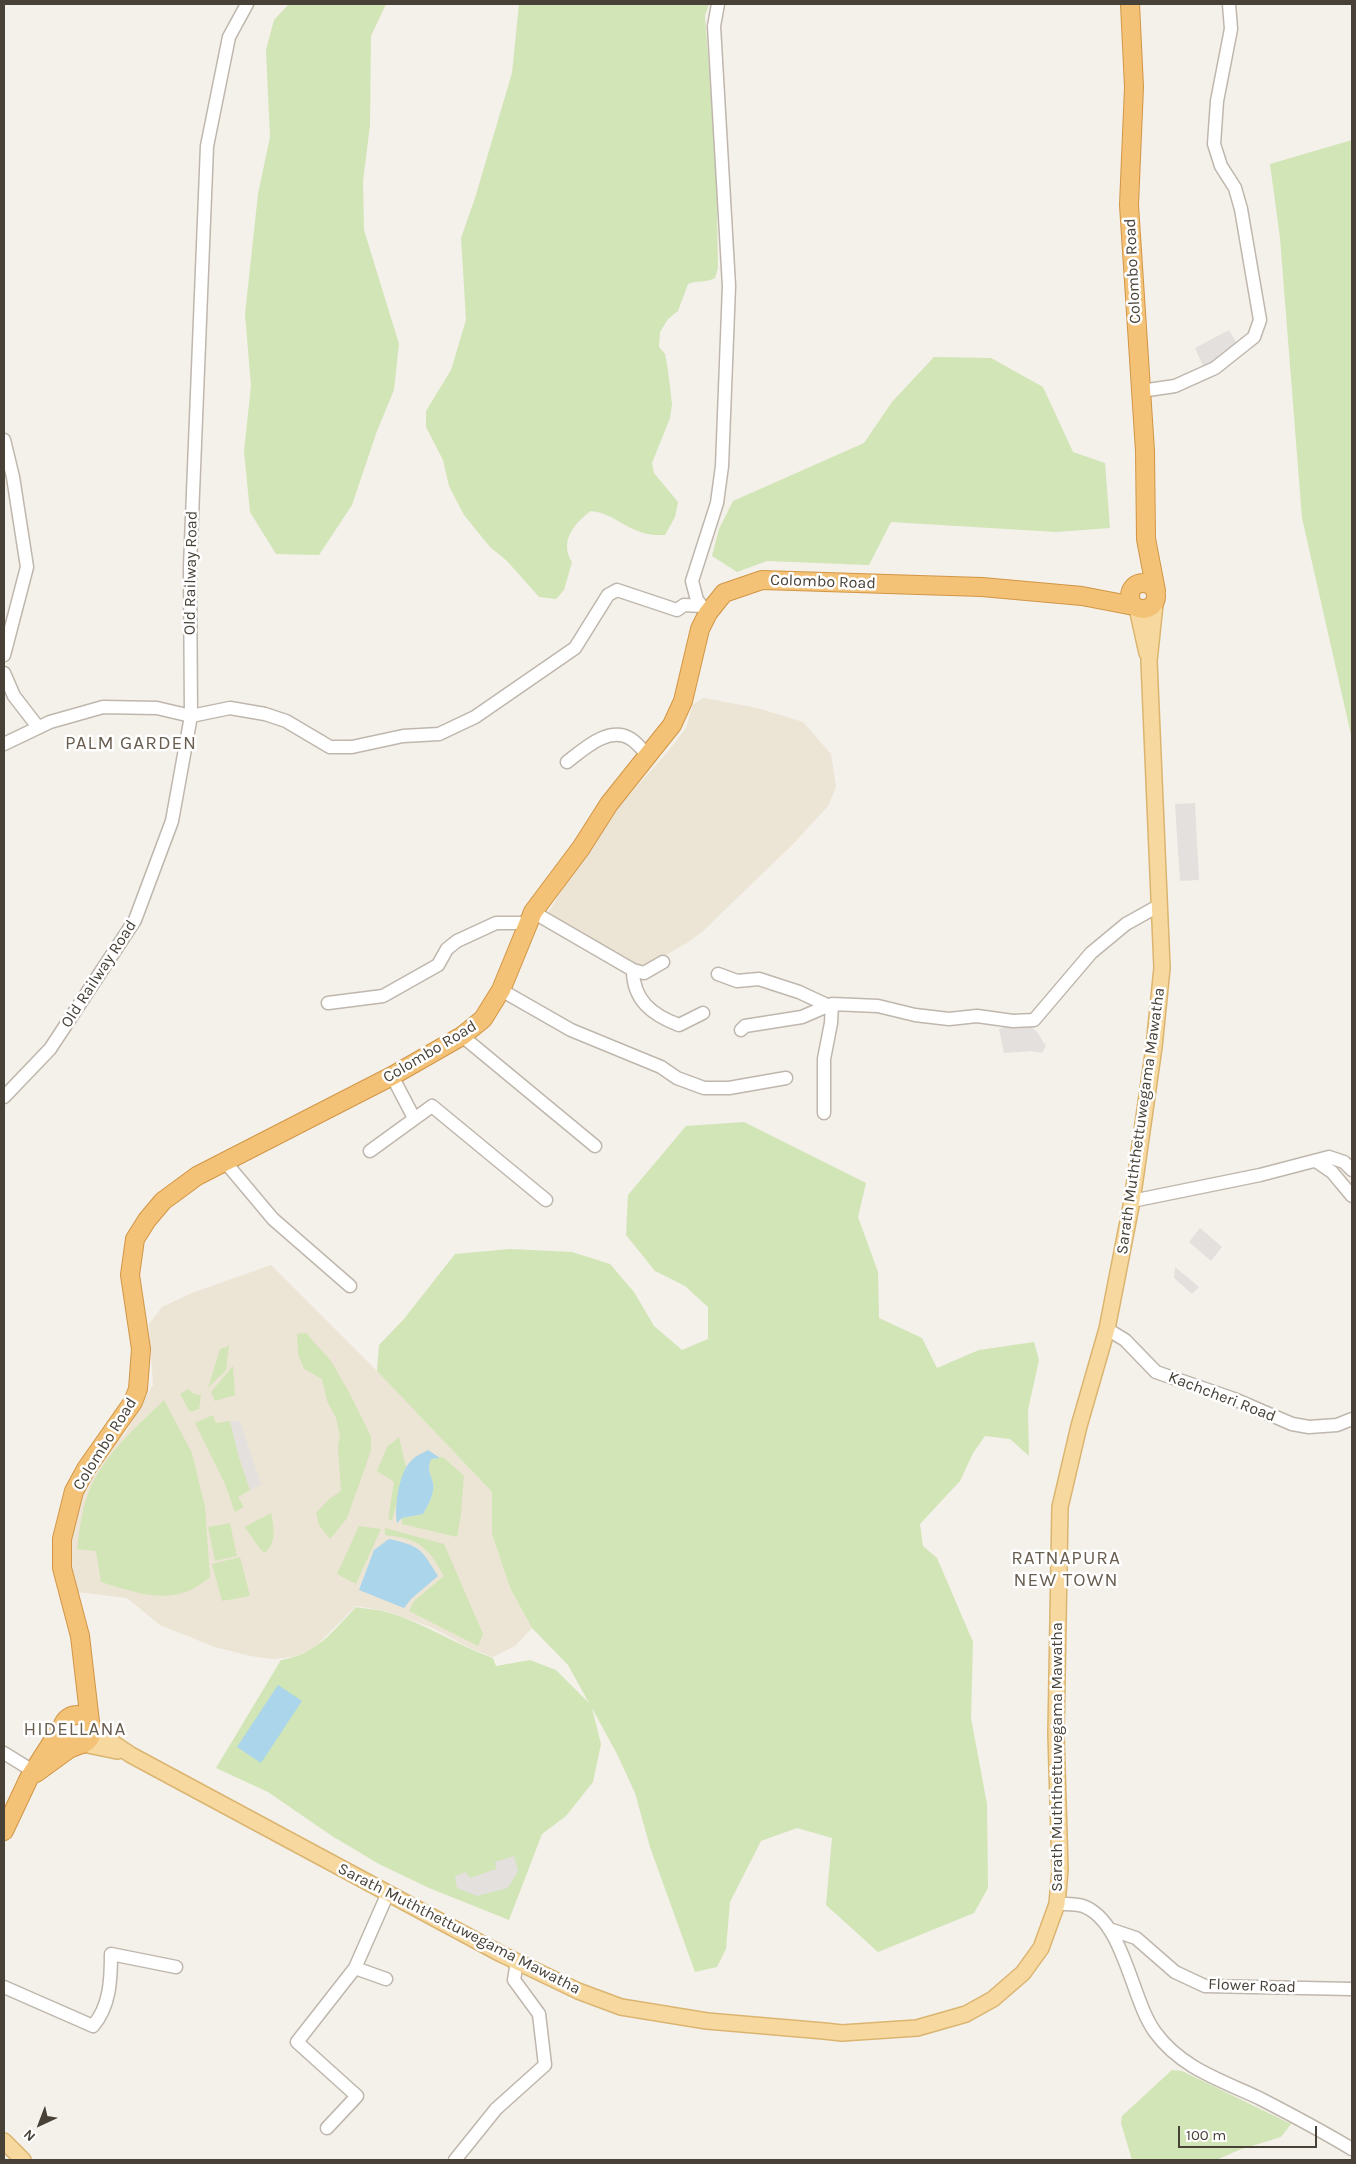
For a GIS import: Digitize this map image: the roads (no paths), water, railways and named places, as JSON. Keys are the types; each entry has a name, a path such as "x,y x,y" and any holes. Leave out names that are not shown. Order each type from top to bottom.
{"highway":[{"name":"Colombo Road","path":"1130,4 1134,87 1129,205 1145,467 1146,539 1155,598"},
{"name":"Colombo Road","path":"90,1723 80,1636 62,1568 62,1539 74,1490 86,1469 133,1402 138,1388 141,1350 130,1275 135,1240 147,1220 163,1202 197,1176 226,1163 392,1076 462,1036 483,1020 501,990 530,918 581,848 609,804 672,725 683,701 705,609 724,593 762,580 982,586 1082,596 1134,598 1146,539"},
{"path":"1146,583 1155,598 1149,609 1134,598 1146,583"},
{"name":"Colombo Road","path":"4,1831 31,1774 64,1723 74,1698 83,1660"},
{"path":"77,1715 90,1723 91,1735 81,1744 66,1740 62,1730 64,1723 77,1715"},
{"name":"Colombo Road","path":"31,1774 69,1749 81,1744"}],"main road":[{"path":"1134,598 1149,662"},
{"path":"1149,662 1155,598"},
{"name":"Sarath Muththettuwegama Mawatha","path":"131,1755 517,1962 578,1991 621,2007 707,2021 842,2032 917,2028 966,2014 994,1999 1023,1973 1042,1948 1057,1904 1060,1870 1056,1734 1060,1507 1079,1426 1107,1329 1132,1201 1154,1048 1162,968 1149,662"},
{"path":"90,1723 98,1733 131,1755"},
{"path":"81,1744 131,1755"},
{"path":"4,2142 23,2160"}],"street":[{"name":"Old Railway Road","path":"4,1097 50,1049 135,920 172,821 191,716 190,567 207,146 228,37 248,4"},
{"path":"705,609 697,600 692,581 717,504 722,466 729,286 714,26 718,4"},
{"path":"1141,391 1175,386 1215,368 1254,337 1260,320 1241,209 1235,188 1221,166 1214,144 1217,101 1231,29 1229,4"},
{"path":"4,440 13,478 27,567 4,655"},
{"path":"4,744 38,727 103,707 157,708 191,716 230,708 265,714 286,721 330,748 352,747 403,736 439,734 475,717 575,648 608,595 617,590 677,610 684,605 705,609"},
{"path":"4,673 14,696 38,727"},
{"path":"567,762 595,741 616,734 630,739 648,756"},
{"path":"718,974 737,981 759,979 799,992 829,1005 878,1006 915,1015 949,1019 977,1016 1013,1021 1034,1020 1091,953 1126,924 1160,905"},
{"path":"328,1003 383,996 438,965 447,949 457,941 496,923 530,918 633,970 644,973 664,962"},
{"path":"633,970 633,984 639,999 667,1020 679,1025 703,1013"},
{"path":"501,990 570,1030 661,1067 676,1078 704,1088 729,1088 786,1078"},
{"path":"741,1030 745,1026 802,1017 829,1005"},
{"path":"824,1113 824,1059 831,1023 829,1005"},
{"path":"462,1036 595,1146"},
{"path":"392,1076 414,1118"},
{"path":"370,1151 432,1106 546,1200"},
{"path":"1132,1201 1260,1175 1329,1157 1344,1162 1352,1170"},
{"path":"1316,1161 1332,1172 1352,1196"},
{"path":"226,1163 273,1218 350,1286"},
{"name":"Kachcheri Road","path":"1107,1329 1125,1340 1156,1372 1234,1399 1292,1424 1309,1427 1337,1425 1352,1419"},
{"path":"4,1753 31,1774"},
{"path":"327,2128 357,2096 297,2042 355,1968 388,1894"},
{"path":"1057,1904 1082,1906 1091,1910 1109,1929 1154,2031 1180,2059 1194,2069 1261,2099 1352,2149"},
{"name":"Flower Road","path":"1109,1929 1136,1938 1176,1972 1205,1986 1352,1989"},
{"path":"4,1987 93,2026 102,2016 111,1982 110,1954 176,1967"},
{"path":"455,2160 496,2109 546,2065 539,2014 514,1980 517,1962"},
{"path":"355,1968 386,1979"}],"water":[{"path":"428,1450 440,1458 431,1459 429,1467 433,1483 431,1499 423,1514 402,1518 397,1523 397,1500 403,1473 413,1459"},
{"path":"389,1539 408,1544 419,1550 438,1576 411,1599 404,1608 359,1590 374,1550"},
{"path":"278,1685 302,1701 261,1763 237,1747"}],"district":[{"name":"PALM GARDEN","path":"131,744"},
{"name":"RATNAPURA NEW TOWN","path":"1066,1570"},
{"name":"HIDELLANA","path":"75,1730"}]}
